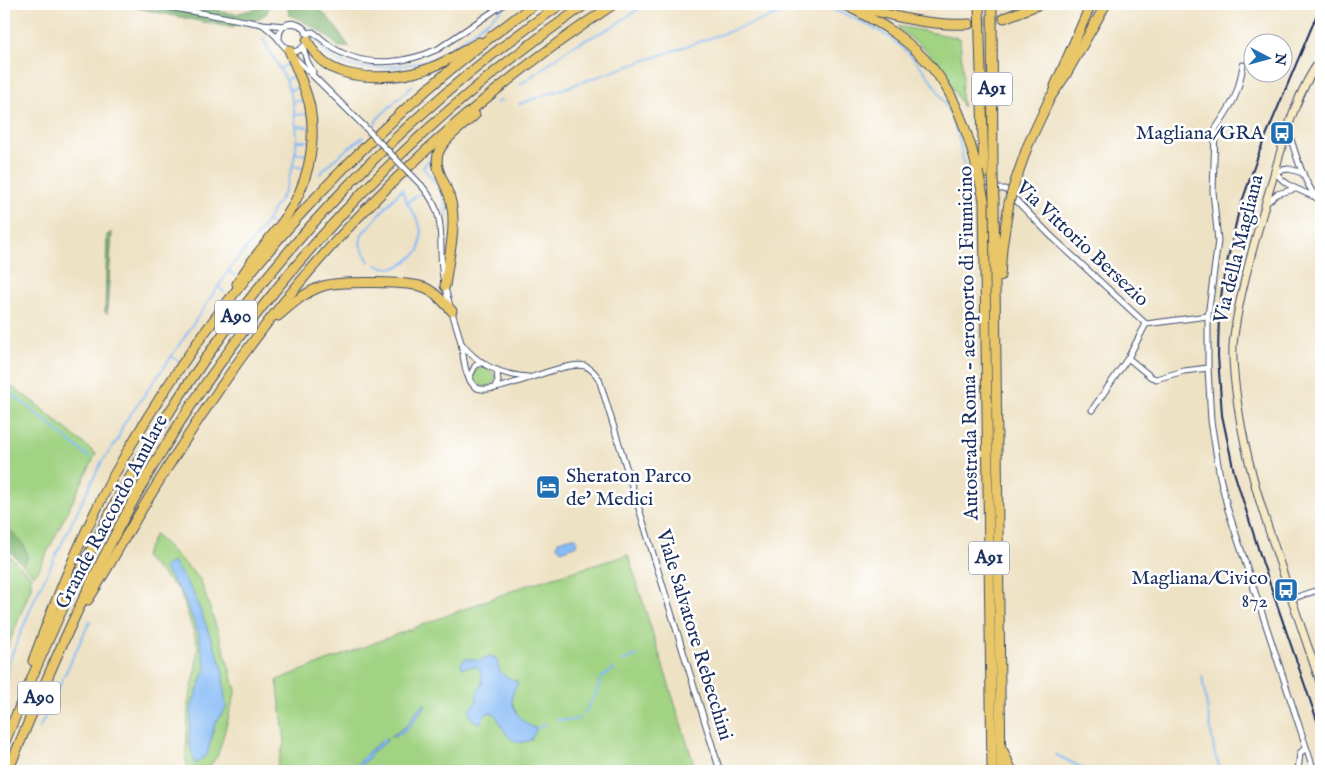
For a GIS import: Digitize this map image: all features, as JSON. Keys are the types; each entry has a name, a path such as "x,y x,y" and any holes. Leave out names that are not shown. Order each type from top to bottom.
{"highway":[{"name":"Grande Raccordo Anulare","path":"17,712 52,611 109,485 157,405 196,346 275,245 355,156 415,100 501,29 535,4"},
{"name":"Grande Raccordo Anulare","path":"4,744 85,563 126,484 194,375 252,295 312,225 390,144 488,58 561,4"},
{"name":"Grande Raccordo Anulare","path":"8,771 71,625 118,530 171,437 222,360 284,279 342,212 420,135 458,100 497,69 586,4"},
{"name":"Grande Raccordo Anulare","path":"71,625 103,577 184,442 218,390 288,297 344,231 443,134 507,80 574,30 614,4"},
{"path":"574,30 620,4"},
{"path":"843,4 891,30 931,66 956,103 985,174 989,200"},
{"path":"848,4 923,22 945,25 969,24"},
{"name":"Autostrada Roma - aeroporto di Fiumicino","path":"979,4 985,174 989,200 995,342 1001,771"},
{"name":"Autostrada Roma - aeroporto di Fiumicino","path":"985,174 992,4"},
{"path":"1004,18 1040,4"},
{"path":"995,342 1002,248 1009,203 1031,140 1091,4"},
{"path":"1050,98 1062,81 1106,4"},
{"path":"305,40 313,53 326,65 337,70 364,76 406,75 425,70 449,60 501,29"},
{"path":"222,311 245,269 294,205 306,176 311,148 310,114 306,94 289,50"},
{"path":"445,286 453,214 449,195 437,166 438,154 446,141 477,113 507,80"},
{"name":"Autostrada Roma - aeroporto di Fiumicino","path":"989,200 992,771"},
{"path":"245,353 276,318 292,304 312,291 334,284 349,282 419,286 431,290 452,311"},
{"path":"986,771 992,738"},
{"path":"1001,744 1012,771"}],"main road":[{"name":"Via della Magliana","path":"1321,59 1312,71 1304,88 1288,130 1251,251 1235,329 1233,359 1235,385 1246,453 1291,599 1321,685"}],"street":[{"path":"152,4 262,24 285,26 293,23 298,24 304,28 305,40"},
{"path":"262,24 279,39 284,48 289,50 295,51 313,32 338,51 355,58 372,62 393,61 426,55 438,49 504,4"},
{"path":"279,39 281,30 285,26"},
{"name":"Viale Salvatore Rebecchini","path":"305,40 307,61 316,77"},
{"name":"Viale Salvatore Rebecchini","path":"289,50 422,186 433,201 440,218 441,263 445,286 469,378"},
{"path":"1242,70 1232,107 1216,128 1215,133 1213,191 1218,241 1208,316 1208,368 1212,421 1220,477 1228,510 1314,771"},
{"path":"1288,130 1303,174 1321,203"},
{"path":"1275,171 1289,169 1303,174"},
{"path":"1284,182 1289,169"},
{"path":"1275,171 1284,182 1316,197"},
{"name":"Via Vittorio Bersezio","path":"964,189 1005,189 1050,235 1146,324 1208,316"},
{"path":"1265,204 1277,194 1296,189"},
{"path":"1092,410 1128,358 1146,324"},
{"name":"Viale Salvatore Rebecchini","path":"461,342 473,357 482,362 509,374 531,377"},
{"path":"1128,358 1156,379 1184,371 1208,368"},
{"path":"482,362 475,366 469,378 478,388 492,389 498,382 498,370"},
{"name":"Viale Salvatore Rebecchini","path":"492,389 531,377 579,366 589,368 599,378 720,771"},
{"path":"1291,599 1321,589"},
{"path":"1298,771 1300,753 1306,748"}],"green space":[{"path":"134,4 212,4 222,12 236,14 269,5 267,13 255,21 241,18 233,28 132,7"},
{"path":"287,4 307,4 320,10 331,21 350,47 339,47 323,33 289,15"},
{"path":"898,26 960,38 963,107 940,65 925,49 899,29"},
{"path":"112,232 107,314 105,312 107,235"},
{"path":"482,367 490,370 496,377 490,386 484,387 475,381 474,372"},
{"path":"4,381 31,400 96,454 35,574 32,574 22,564 27,560 27,554 23,545 17,536 4,526"},
{"path":"4,526 17,536 25,549 27,560 22,564 4,546"},
{"path":"155,534 200,579 236,690 218,755 206,771 188,771 186,759 188,704 195,674 198,645 180,591 144,557","holes":["173,562 226,708 215,724 207,755 192,706 206,668 198,632 183,595 164,567"]},
{"path":"4,551 31,576 31,588 4,656"},
{"path":"628,555 696,771 275,771 285,741 277,680 527,585"}],"water":[{"path":"573,537 577,539 576,546 561,551 557,547 558,541"},
{"path":"173,562 193,592 222,666 226,708 215,724 207,755 195,764 189,742 192,705 206,668 198,632 183,595 163,567"},
{"path":"490,656 496,658 502,673 518,682 513,693 513,704 515,710 527,724 537,728 531,740 521,742 513,740 492,713 484,716 480,723 474,721 470,715 469,710 477,701 477,693 482,685 481,673 477,666 462,668 461,663 465,659 478,661"},
{"path":"425,704 411,726 402,734 390,737 407,726 417,710"},
{"path":"384,739 387,739 387,741 373,752 355,771 352,771 369,751"}],"waterway":[{"path":"317,41 325,52 335,60 345,64 371,67 401,66 437,56 474,32 509,4"},
{"path":"520,85 571,47 612,27 646,4"},
{"path":"818,4 871,26 887,36 910,55 930,78 946,105 957,133 967,185"},
{"path":"1010,7 1013,4"},
{"path":"519,104 794,9"},
{"path":"4,688 10,659 35,598 101,463 118,439 123,425 234,263 259,233 285,191 296,147 297,135 293,102 286,80 263,39"},
{"path":"281,68 289,63"},
{"path":"287,79 296,75"},
{"path":"374,125 378,118 413,85"},
{"path":"290,90 301,87"},
{"path":"293,102 305,100"},
{"path":"497,103 501,100"},
{"path":"295,115 308,114"},
{"path":"296,126 309,127"},
{"path":"320,174 332,161 363,137"},
{"path":"296,141 309,141"},
{"path":"295,153 307,155"},
{"path":"430,159 423,167 442,192 447,215"},
{"path":"293,166 305,168"},
{"path":"369,262 360,244 362,234 402,189 421,230 419,251 395,268 376,265"},
{"path":"407,203 420,193"},
{"path":"267,221 275,227"},
{"path":"229,271 235,276"},
{"path":"218,287 224,292"},
{"path":"172,357 179,361"},
{"path":"4,390 16,397 90,458"},
{"path":"39,729 90,621"},
{"path":"623,661 637,655"},
{"path":"585,712 595,696 601,678 614,669"},
{"path":"1202,676 1215,755 1221,771"},
{"path":"557,720 575,720 580,717"},
{"path":"537,728 546,724"},
{"path":"1055,754 1088,771"}],"tunnel":[{"path":"969,24 1004,18"}],"railway":[{"path":"1321,5 1260,150 1239,210 1224,276 1219,311 1218,356 1222,415 1234,472 1263,564 1321,732"}],"place":[{"name":"Magliana/GRA","path":"1282,133"},
{"name":"Sheraton Parco de' Medici","path":"548,487"},
{"name":"Magliana/Civico 872","path":"1286,590"}]}
